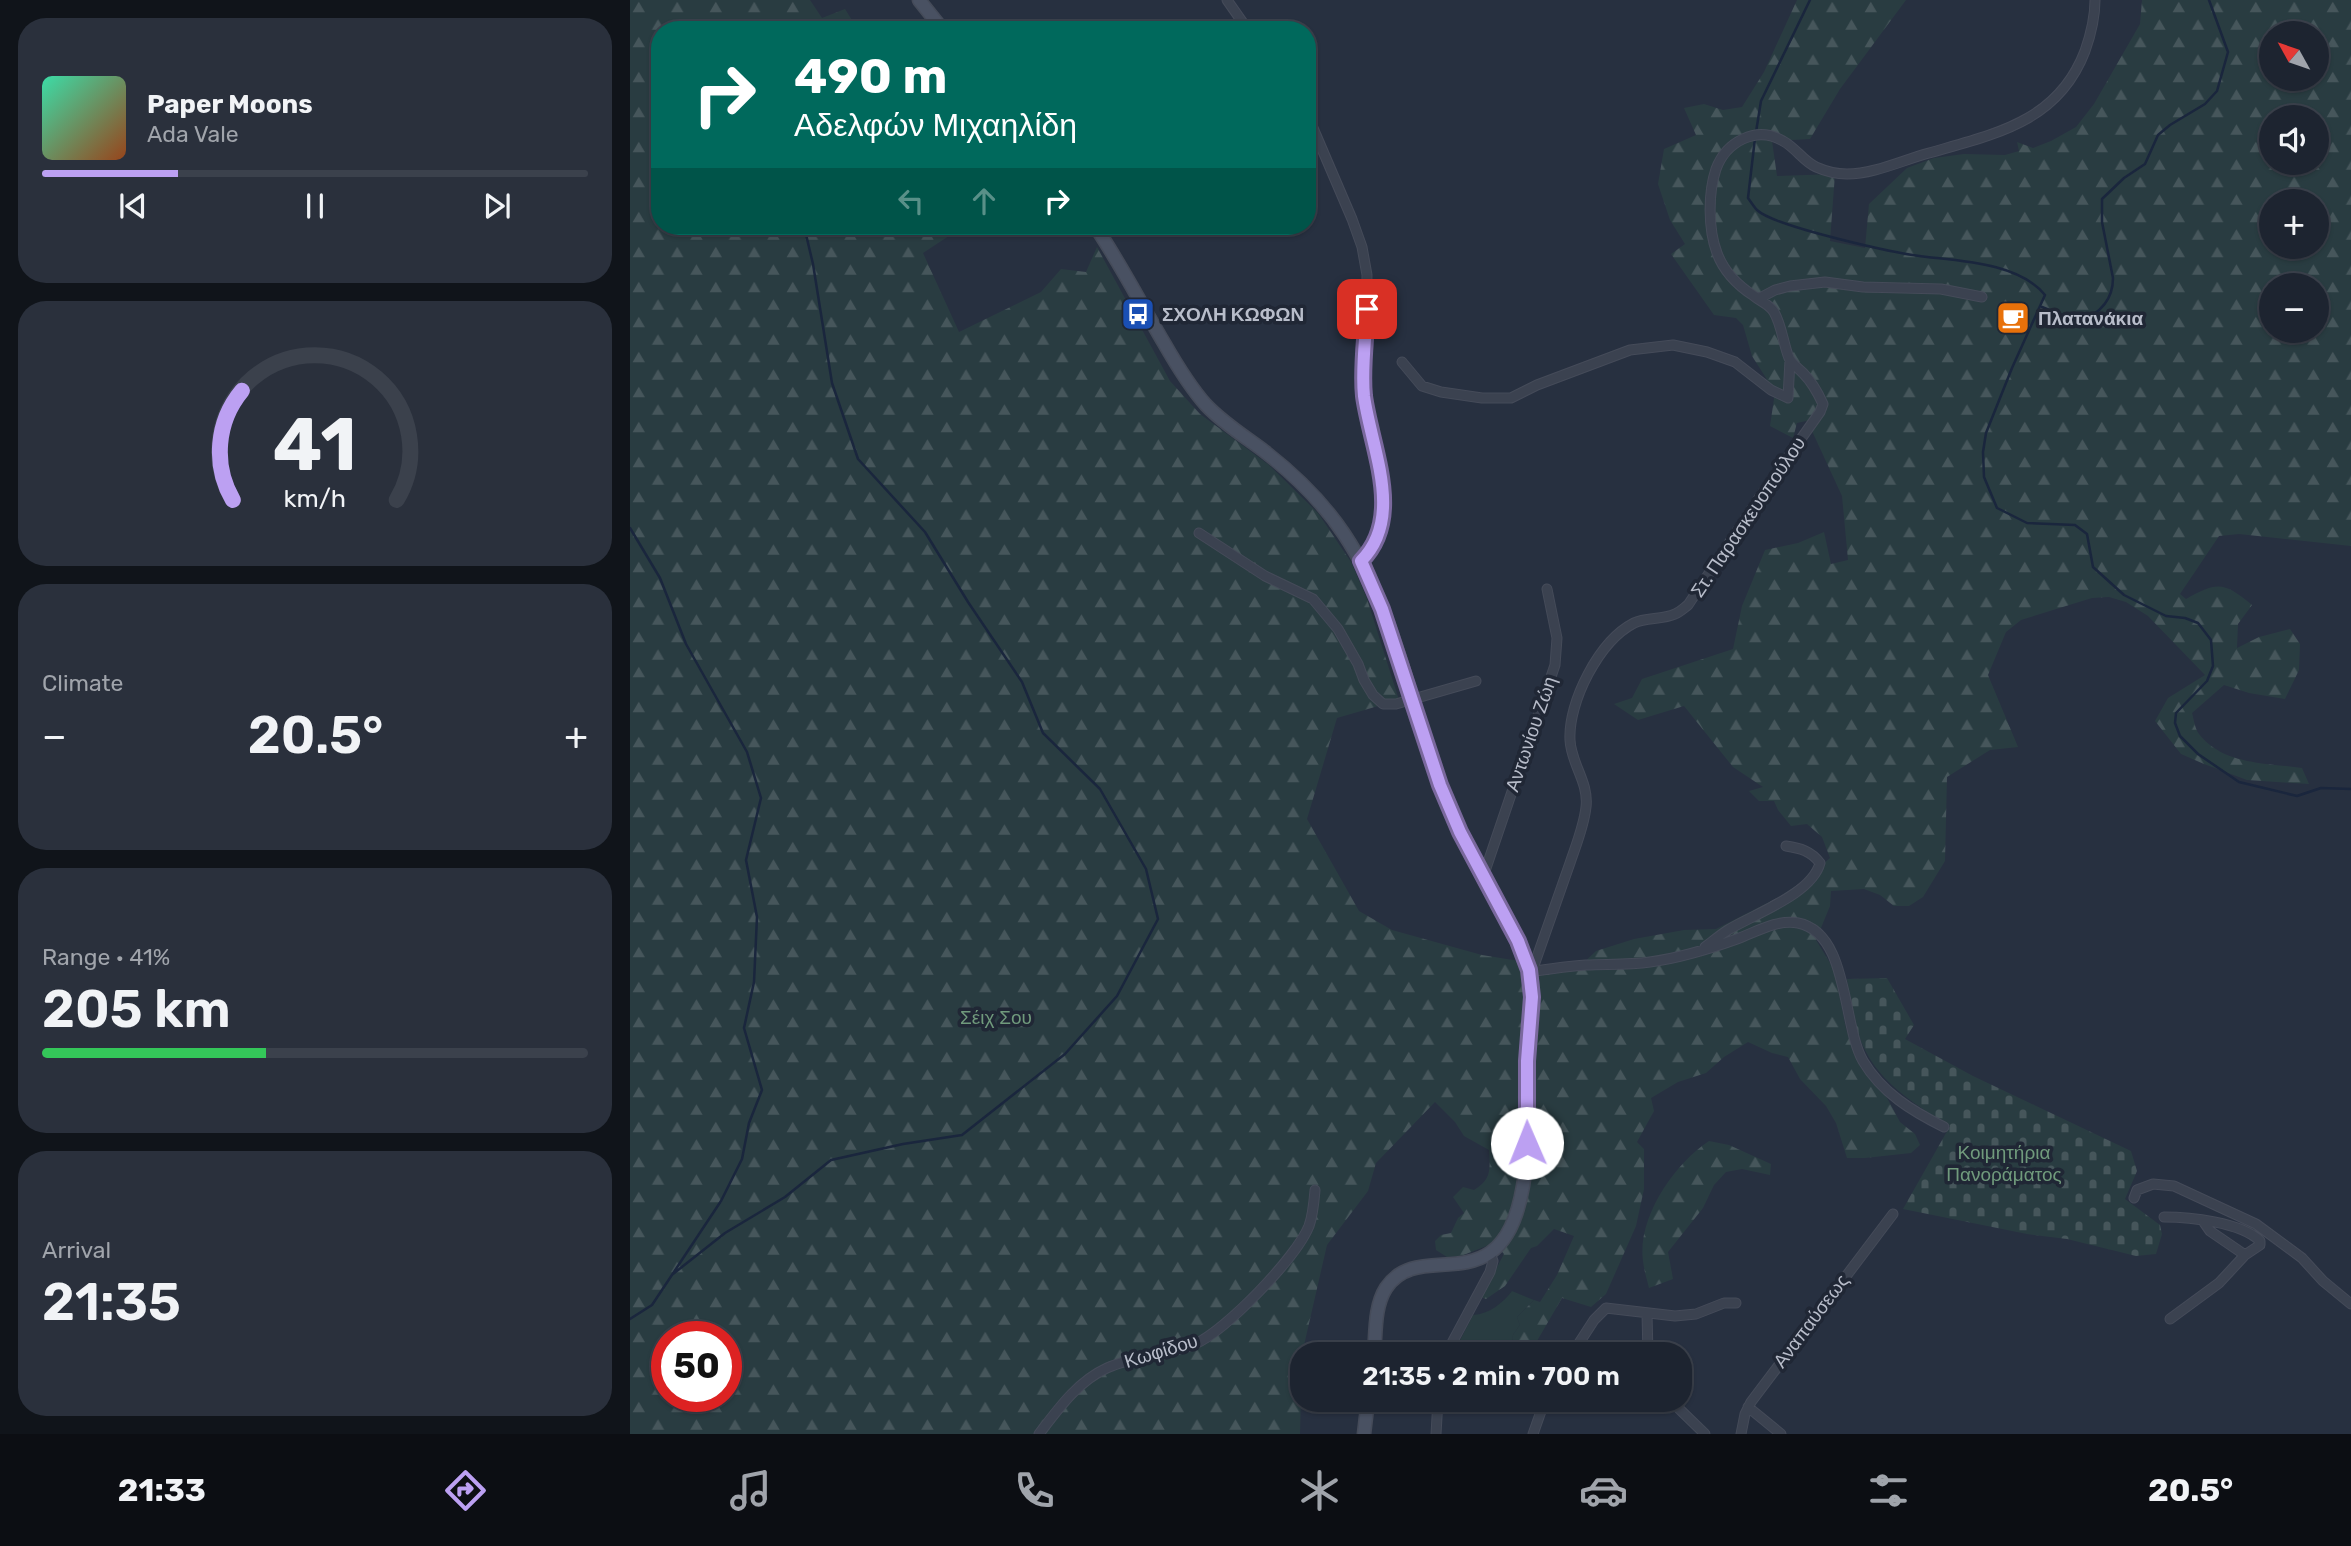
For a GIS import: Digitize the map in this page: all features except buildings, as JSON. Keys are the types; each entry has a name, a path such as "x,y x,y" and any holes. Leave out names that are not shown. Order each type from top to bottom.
{"main road":[{"path":"919,0 936,21"},
{"path":"1100,235 1170,353 1202,401 1308,490 1335,522 1361,561 1382,609 1440,785 1460,832 1518,941 1530,975 1532,997 1527,1061 1527,1143 1524,1178 1511,1228 1502,1242 1480,1258 1457,1265 1418,1268 1393,1280 1383,1293 1379,1305 1375,1342"},
{"path":"1364,1434 1367,1412"}],"street":[{"path":"1227,0 1242,21"},
{"name":"Στ. Παρασκευοπούλου","path":"1530,975 1580,834 1586,807 1587,788 1577,767 1570,742 1573,712 1587,676 1605,648 1622,630 1637,621 1675,614 1688,605 1823,404 1811,383 1790,360 1774,313 1766,303 1730,277 1717,253 1711,214 1713,180 1717,167 1731,145 1755,135 1773,136 1817,168 1847,174 1869,171 1964,143 2023,122 2044,110 2072,79 2093,27 2095,0"},
{"path":"1316,135 1352,219 1362,247 1367,275 1364,394 1374,436 1384,507 1378,536 1370,552 1361,561"},
{"path":"1758,299 1790,286 1825,282 1863,287 1941,289 1982,297"},
{"path":"1402,362 1422,386 1441,393 1511,398 1537,385 1630,350 1673,345 1707,352 1735,362 1771,390 1788,398 1790,360"},
{"path":"1199,533 1265,576 1312,599 1338,629 1364,680 1373,695 1383,704 1396,704 1476,681"},
{"name":"Αντωνίου Ζώη","path":"1483,877 1555,665 1557,638 1547,589"},
{"path":"1698,952 1727,930 1782,901 1818,872 1820,863 1813,854 1786,846"},
{"path":"1530,975 1533,971 1649,962 1698,952 1778,924 1796,923 1813,929 1824,939 1837,964 1843,982 1850,1025 1866,1064 1900,1102 1944,1127"},
{"path":"2134,1198 2137,1190 2153,1184 2174,1186 2256,1223 2302,1258 2323,1281 2351,1304"},
{"name":"Κωφίδου","path":"1038,1434 1078,1387 1105,1368 1196,1343 1214,1333 1240,1312 1299,1244 1313,1213 1315,1190"},
{"name":"Αναπαύσεως","path":"1741,1434 1748,1407 1893,1214"},
{"path":"2164,1217 2203,1220 2244,1231 2260,1241 2260,1245 2245,1255 2219,1283 2170,1319"},
{"path":"2203,1220 2210,1231 2245,1255"},
{"path":"1452,1342 1490,1272 1493,1261 1490,1253"},
{"path":"1580,1342 1605,1309 1614,1307 1647,1314 1687,1315 1724,1303 1736,1303"},
{"path":"1647,1314 1648,1342"},
{"path":"1748,1407 1781,1434"},
{"path":"1436,1434 1437,1412"},
{"path":"1533,1434 1541,1412"},
{"path":"1682,1412 1705,1434"}],"green space":[{"name":"Σέιχ Σου","path":"630,0 810,0 822,18 845,9 852,21 651,21 651,235 950,235 923,253 959,332 1041,292 1061,269 1086,272 1097,247 1170,381 1200,414 1269,465 1318,513 1351,562 1367,599 1399,700 1337,718 1307,819 1359,911 1392,930 1482,955 1519,961 1525,987 1540,973 1576,970 1596,951 1634,939 1684,930 1716,929 1779,897 1830,858 1822,837 1807,824 1791,826 1774,801 1759,801 1749,791 1763,787 1733,767 1684,706 1638,720 1614,704 1632,698 1642,679 1733,649 1742,606 1765,550 1798,543 1824,532 1831,564 1848,560 1842,496 1812,431 1815,419 1797,423 1793,438 1770,426 1775,392 1752,356 1743,325 1736,318 1714,315 1671,254 1685,244 1670,220 1658,184 1664,149 1696,135 1684,108 1704,104 1723,110 1742,107 1764,72 1797,0 1906,0 1840,89 1810,139 1772,141 1777,176 1835,174 1830,241 1865,248 1869,204 1907,168 1934,158 1964,154 2005,155 2019,151 2017,142 2033,148 2076,127 2094,104 2140,24 2142,0 2351,0 2351,546 2239,534 2219,536 2180,594 2186,599 2206,589 2227,588 2252,605 2238,624 2237,648 2259,637 2290,629 2300,644 2299,670 2285,699 2249,693 2224,685 2192,713 2199,734 2220,752 2246,761 2302,768 2309,784 2247,780 2181,754 2155,721 2168,698 2205,675 2148,616 2126,602 2109,597 2092,598 2021,620 2006,632 1988,675 2018,747 1990,750 1947,777 1945,861 1923,897 1909,906 1894,906 1880,895 1864,889 1831,891 1830,906 1816,940 1835,971 1846,1029 1858,1062 1886,1096 1900,1122 1915,1134 1920,1145 1911,1153 1847,1158 1836,1123 1826,1106 1800,1079 1788,1057 1748,1042 1724,1057 1706,1073 1678,1082 1651,1098 1654,1111 1637,1142 1644,1149 1644,1189 1636,1226 1606,1294 1591,1307 1562,1298 1537,1341 1512,1342 1513,1335 1520,1325 1517,1317 1534,1300 1540,1302 1557,1275 1574,1236 1554,1229 1537,1246 1531,1248 1505,1286 1486,1299 1481,1297 1504,1254 1494,1243 1461,1256 1447,1257 1436,1250 1435,1241 1441,1235 1451,1233 1458,1218 1464,1213 1453,1197 1463,1187 1474,1190 1487,1178 1489,1150 1464,1136 1455,1122 1435,1102 1376,1163 1368,1191 1327,1245 1305,1342 1290,1342 1290,1412 1301,1412 1300,1434 630,1434"},
{"name":"Κοιμητήρια Πανοράματος","path":"1887,978 1914,1025 1905,1039 1973,1076 2131,1151 2137,1171 2125,1199 2160,1225 2162,1234 2156,1254 2136,1256 2067,1239 2027,1234 1903,1209 1950,1126 1890,1083 1876,1068 1865,1050 1851,1007 1847,979"},
{"path":"1709,1141 1729,1145 1771,1164 1770,1175 1742,1169 1726,1172 1714,1185 1703,1208 1668,1252 1673,1279 1649,1288 1643,1264 1643,1244 1652,1210 1683,1163"},
{"path":"1512,1291 1534,1300 1517,1317 1520,1325 1513,1335 1513,1342 1459,1342 1473,1315 1485,1313"}],"waterway":[{"path":"1756,132 1761,101 1810,0"},
{"path":"2042,307 2079,322 2093,315 2108,299 2113,278 2102,222 2102,199 2124,178 2145,164 2158,135 2205,104 2217,91 2228,52 2209,0"},
{"path":"1755,138 1748,198 1757,210 1768,217 1811,232 1865,245 2006,270 2034,285 2045,295 1986,433 1983,452 1984,477 1997,508 2027,523 2075,525 2087,534 2093,567 2124,595 2166,616 2185,618 2198,623 2211,640 2213,666 2207,681 2176,713 2175,723 2180,736 2198,754 2239,782 2297,796 2321,788 2351,789"},
{"path":"673,1274 725,1233 785,1197 831,1160 903,1144 962,1135 1065,1054 1117,996 1158,919 1146,869 1100,789 1043,733 1022,682 925,532 858,459 832,383 806,235"},
{"path":"630,528 660,578 686,644 747,752 761,798 746,860 757,917 754,982 744,1028 762,1090 749,1123 742,1159 721,1201 652,1305 630,1319"}],"place":[{"name":"ΣΧΟΛΗ ΚΩΦΩΝ","path":"1138,314"},
{"name":"Πλατανάκια","path":"2013,318"}],"route":[{"path":"1367,309 1364,394 1374,436 1384,507 1378,536 1370,552 1361,561 1382,609 1440,785 1472,857 1518,941 1529,970 1532,997 1527,1061 1527,1143"}]}
